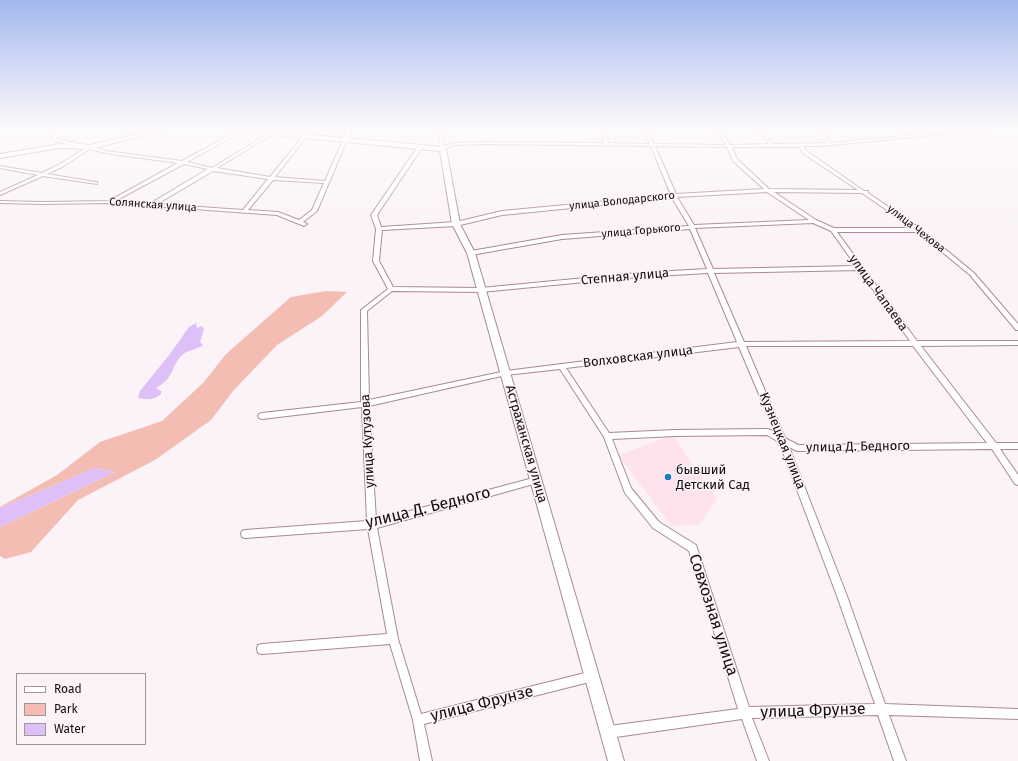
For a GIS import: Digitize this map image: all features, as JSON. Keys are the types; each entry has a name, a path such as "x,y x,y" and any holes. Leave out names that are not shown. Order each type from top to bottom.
{"street":[{"path":"0,194 39,174 64,164"},
{"path":"111,202 180,164"},
{"path":"189,164 212,169 270,178 326,182 334,164"},
{"path":"152,205 221,164"},
{"path":"245,211 282,164"},
{"path":"391,289 376,261 379,229 374,215 409,164"},
{"name":"Астраханская улица","path":"446,164 456,224 471,253 593,676 616,761"},
{"name":"Кузнецкая улица","path":"661,164 674,196 692,227 782,440 842,596 900,761"},
{"name":"улица Чапаева","path":"739,164 768,190 814,221 833,230 915,343 994,446 1018,482"},
{"name":"улица Чехова","path":"823,164 919,230 972,274 1018,328"},
{"path":"0,167 95,183"},
{"name":"Солянская улица","path":"0,202 111,202 245,211 278,214 302,223 314,211 326,182"},
{"name":"улица Володарского","path":"379,229 456,224 502,213 674,196 768,190 866,192"},
{"name":"улица Горького","path":"471,253 562,237 692,227 814,221"},
{"path":"833,230 919,230"},
{"name":"Степная улица","path":"391,289 481,290 637,275 710,271 860,268"},
{"name":"улица Кутузова","path":"391,289 364,310 365,404 372,525 393,639 418,720 426,761"},
{"name":"Волховская улица","path":"262,416 365,404 506,374 742,344 1018,343"},
{"name":"Совхозная улица","path":"562,367 607,436 628,490 656,525 693,548 745,713 763,761"},
{"name":"улица Д. Бедного","path":"607,436 676,433 768,432 797,448 1018,446"},
{"name":"улица Д. Бедного","path":"245,534 372,525 537,480"},
{"path":"262,649 393,639"},
{"name":"улица Фрунзе","path":"418,720 593,676"},
{"name":"улица Фрунзе","path":"608,732 745,713 882,709 1018,714"}],"shaded area":[{"name":"бывший Детский Сад","path":"673,435 717,499 699,525 671,526 618,455"}],"green space":[{"path":"326,291 347,292 322,316 277,345 233,391 211,420 155,460 78,500 31,552 5,559 0,556 0,527 115,472 95,468 0,507 57,475 100,442 162,421 204,382 226,354 291,297"}],"water":[{"path":"196,323 197,328 202,326 204,329 200,342 203,345 186,352 181,356 169,377 156,388 161,391 161,394 150,399 138,398 140,391 170,354 189,327"},
{"path":"95,468 115,472 0,527 0,508"}],"place":[{"name":"бывший Детский Сад","path":"668,477"}]}
